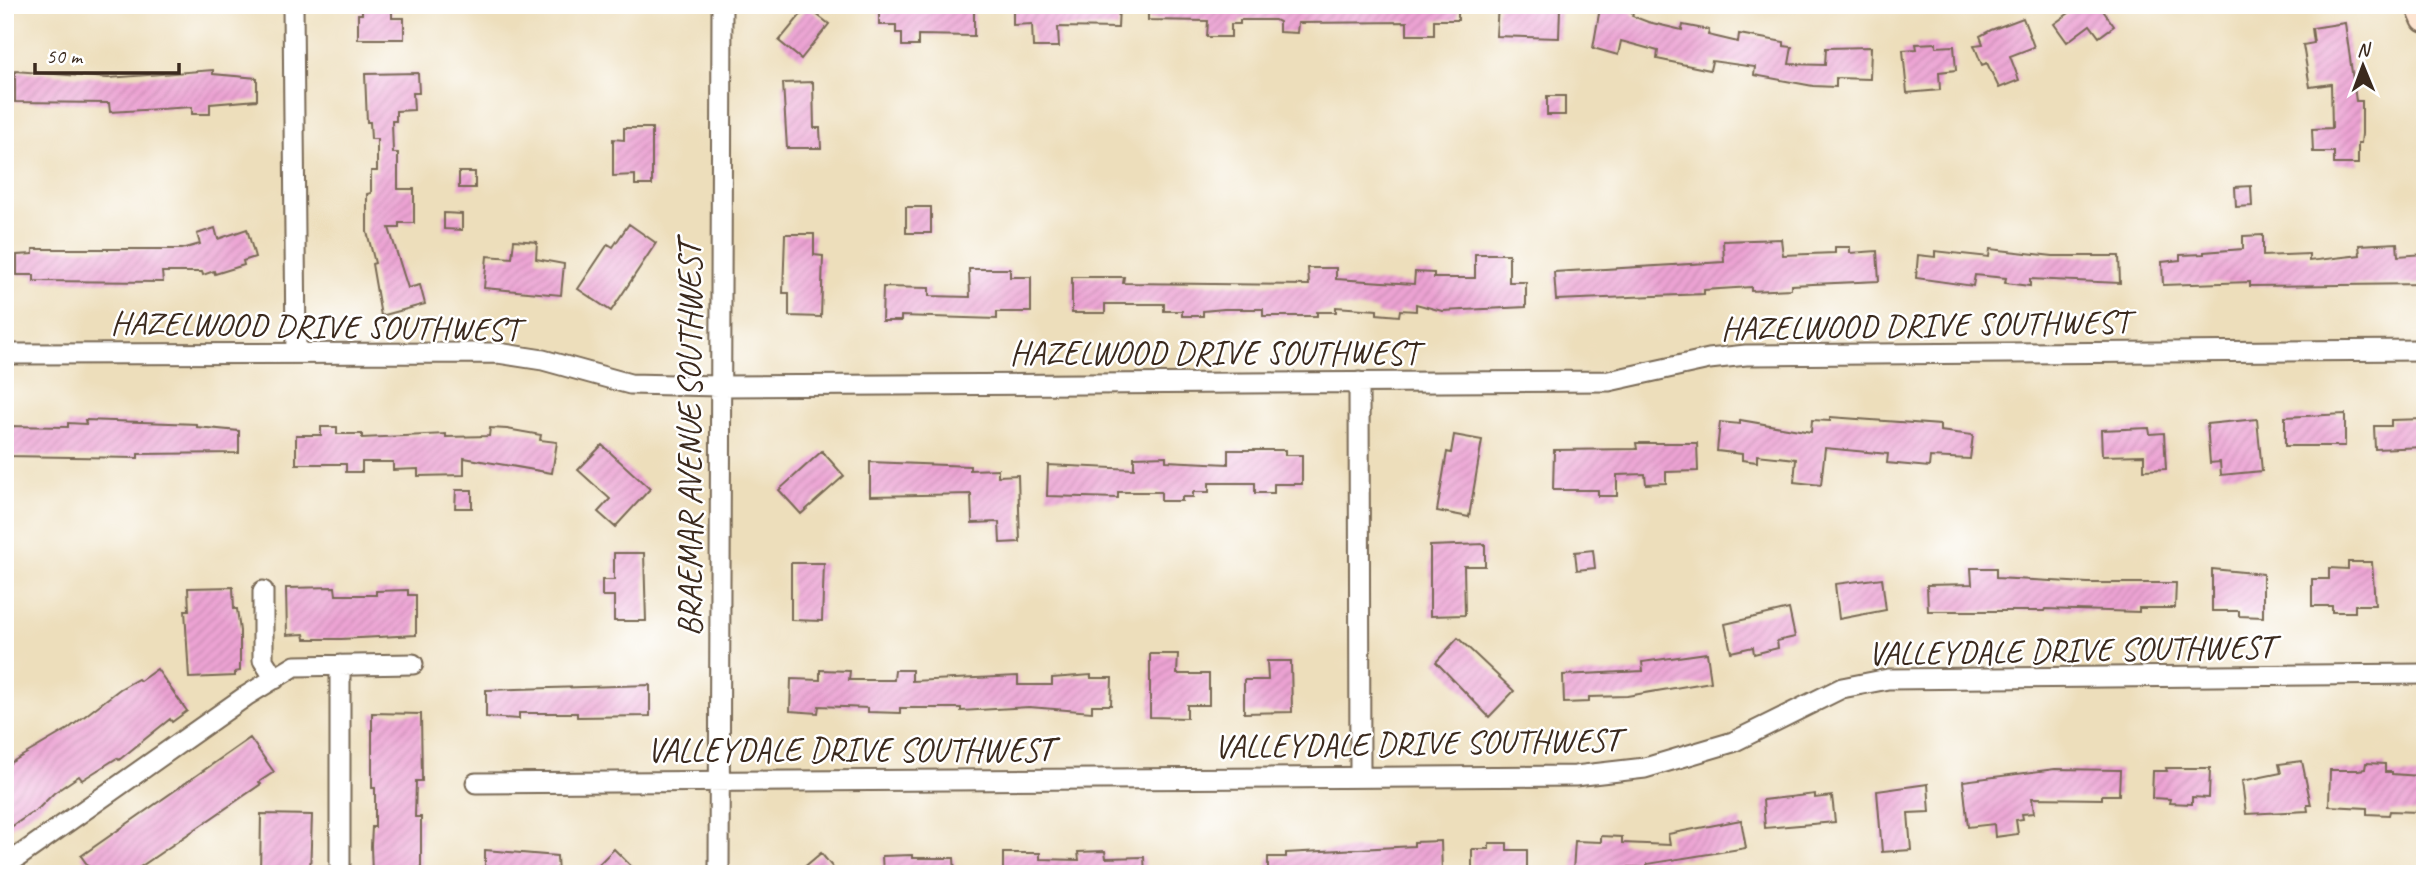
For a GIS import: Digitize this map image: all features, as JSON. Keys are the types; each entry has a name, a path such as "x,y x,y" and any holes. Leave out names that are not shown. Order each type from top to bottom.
{"street":[{"path":"293,5 296,353"},
{"name":"BRAEMAR AVENUE SOUTHWEST","path":"719,874 722,5"},
{"path":"2419,5 2425,19"},
{"name":"HAZELWOOD DRIVE SOUTHWEST","path":"5,354 498,353 543,360 629,384 719,386 1609,381 1709,359 1746,355 2425,350"},
{"path":"1359,382 1360,777"},
{"path":"263,591 263,660 275,679"},
{"path":"5,866 295,666 413,664"},
{"path":"340,665 340,874"},
{"name":"VALLEYDALE DRIVE SOUTHWEST","path":"476,783 1575,776 1645,768 1732,742 1842,688 1888,679 2425,674"}],"building":[{"path":"362,5 392,5 392,18 404,18 404,39 358,39 358,14 362,14"},
{"path":"879,5 974,5 974,36 918,35 918,46 902,46 902,33 896,33 896,25 879,25"},
{"path":"1013,5 1119,5 1118,28 1058,27 1059,47 1033,47 1032,24 1013,25"},
{"path":"1148,5 1458,5 1458,20 1434,20 1434,35 1407,35 1407,22 1298,23 1297,33 1279,32 1279,22 1275,20 1240,20 1240,24 1231,24 1231,37 1207,37 1208,21 1148,20"},
{"path":"1498,5 1560,8 1559,38 1496,36"},
{"path":"2064,5 2099,5 2114,26 2099,37 2090,25 2067,42 2054,24 2069,13"},
{"path":"807,7 829,24 801,59 779,41"},
{"path":"1614,7 1633,12 1632,16 1648,22 1682,30 1683,25 1709,30 1708,35 1738,42 1739,34 1784,42 1784,46 1792,47 1789,64 1825,65 1826,48 1871,47 1870,79 1836,78 1836,87 1813,86 1754,75 1755,67 1712,61 1710,70 1657,59 1658,51 1621,41 1618,55 1593,48 1600,8 1613,11"},
{"path":"2023,18 2034,47 2010,56 2019,80 1999,88 1987,63 1982,65 1974,45 1983,44 1980,36"},
{"path":"2345,23 2356,101 2362,101 2358,164 2334,164 2334,152 2313,152 2312,129 2332,128 2331,84 2310,87 2303,45 2314,43 2312,28"},
{"path":"1936,43 1936,47 1954,46 1956,70 1939,72 1940,90 1907,93 1903,50 1917,49 1916,44"},
{"path":"213,70 213,74 257,78 257,100 210,104 210,114 192,114 192,107 110,112 109,103 15,102 15,71 108,78"},
{"path":"418,73 419,93 413,93 414,110 396,111 396,121 392,121 393,153 398,153 398,189 414,189 414,223 399,223 399,228 389,228 408,288 420,285 425,304 381,316 372,264 375,263 367,232 367,194 371,193 371,171 377,171 377,139 371,139 370,122 367,122 365,74"},
{"path":"813,82 814,128 820,128 821,148 787,148 783,83"},
{"path":"1547,96 1565,96 1565,115 1547,115"},
{"path":"624,128 652,128 652,185 635,185 635,175 613,176 613,139 624,140"},
{"path":"459,172 475,172 475,188 459,188"},
{"path":"2251,186 2252,206 2236,207 2235,187"},
{"path":"906,207 931,207 931,233 906,233"},
{"path":"444,213 462,214 462,230 444,229"},
{"path":"629,224 656,243 611,311 578,289 608,244 613,247"},
{"path":"215,228 218,239 247,229 255,257 243,261 244,265 215,274 214,271 203,275 202,272 162,272 163,282 34,281 34,275 17,275 17,255 33,254 33,249 182,249 200,244 197,234"},
{"path":"785,234 814,234 814,255 823,256 821,317 789,316 789,293 783,293"},
{"path":"2263,235 2263,256 2309,254 2309,261 2360,255 2359,245 2397,243 2398,256 2425,254 2425,284 2250,286 2250,282 2163,285 2162,262 2180,260 2180,255 2243,249 2243,236"},
{"path":"1781,239 1783,255 1835,253 1835,247 1850,247 1850,253 1877,251 1879,281 1791,285 1791,289 1751,291 1751,287 1704,290 1704,294 1556,300 1554,272 1724,262 1723,241"},
{"path":"514,240 537,242 536,259 564,264 561,295 484,288 487,256 512,258"},
{"path":"1990,249 2053,256 2119,256 2120,283 2030,279 2030,286 2005,283 2006,278 1975,275 1973,286 1916,278 1918,255 1935,257 1935,251 1989,257"},
{"path":"1475,254 1509,254 1509,282 1526,282 1526,307 1442,311 1416,304 1416,311 1400,310 1399,316 1377,314 1377,310 1336,307 1336,312 1317,312 1317,316 1263,316 1263,309 1224,309 1203,311 1203,316 1182,316 1182,311 1164,311 1164,304 1105,304 1105,313 1072,313 1072,277 1124,277 1123,283 1309,285 1308,268 1336,268 1336,279 1414,284 1415,272 1434,273 1434,278 1475,278"},
{"path":"969,269 1010,269 1010,277 1031,277 1031,312 997,312 997,319 901,316 901,321 882,321 883,287 929,288 929,296 970,297"},
{"path":"2345,414 2345,446 2285,446 2285,417"},
{"path":"1830,417 1940,425 1940,431 1973,435 1970,459 1930,457 1929,467 1887,463 1888,454 1825,448 1821,485 1794,482 1796,459 1757,455 1757,462 1742,460 1742,454 1717,451 1720,422 1740,424 1740,420 1811,432 1812,420 1830,421"},
{"path":"2257,419 2262,471 2221,475 2220,462 2210,463 2207,424"},
{"path":"2425,419 2425,447 2375,449 2374,426 2391,426 2391,420"},
{"path":"85,420 197,424 197,427 239,431 239,453 138,454 138,458 5,456 5,426 68,427 68,423 86,424"},
{"path":"321,427 337,427 337,434 362,434 362,438 446,434 446,437 489,436 490,428 507,429 541,435 540,440 557,442 552,473 464,458 464,475 418,476 418,469 393,470 393,462 362,462 362,472 346,472 346,464 296,464 296,435 321,435"},
{"path":"2149,428 2150,434 2164,433 2166,469 2144,470 2144,455 2102,456 2101,430"},
{"path":"1454,435 1482,440 1469,517 1437,511 1447,452 1451,453"},
{"path":"1636,443 1697,443 1698,471 1666,472 1666,483 1646,484 1645,474 1617,475 1617,496 1598,496 1598,490 1553,490 1554,450 1637,449"},
{"path":"602,445 650,489 615,527 598,512 610,499 578,470"},
{"path":"1228,450 1285,450 1285,455 1302,455 1302,484 1274,484 1274,493 1255,493 1255,483 1209,483 1209,492 1193,492 1193,497 1182,497 1182,501 1161,501 1161,492 1118,492 1118,498 1047,496 1048,465 1134,469 1134,457 1166,456 1166,461 1228,464"},
{"path":"822,451 844,476 801,514 779,490"},
{"path":"870,462 970,466 970,470 998,469 998,476 1018,475 1020,542 1000,543 999,522 972,523 971,494 870,496"},
{"path":"456,490 472,490 472,508 455,508"},
{"path":"1485,544 1485,566 1464,566 1465,615 1430,616 1430,546"},
{"path":"1593,550 1595,568 1577,570 1575,552"},
{"path":"614,553 644,553 646,621 614,621 614,596 602,596 602,580 614,580"},
{"path":"2348,562 2372,562 2375,605 2355,605 2355,612 2332,612 2332,606 2312,606 2312,579 2329,579 2329,568 2348,569"},
{"path":"791,563 824,563 822,621 791,620"},
{"path":"1971,568 1996,568 1996,578 2088,583 2176,583 2175,608 2139,608 2139,612 2045,609 1928,611 1927,585 1972,584"},
{"path":"2212,569 2263,574 2263,617 2239,616 2239,611 2212,611"},
{"path":"1882,578 1886,610 1839,619 1835,584"},
{"path":"233,587 234,609 237,609 240,631 240,671 235,672 235,676 189,678 185,610 189,610 188,588"},
{"path":"335,587 336,595 376,595 376,591 408,590 408,595 416,595 416,635 305,639 304,634 287,635 286,588"},
{"path":"1789,609 1795,637 1777,641 1778,648 1754,654 1753,647 1731,652 1725,624"},
{"path":"1458,638 1514,691 1489,717 1436,662"},
{"path":"1707,653 1711,682 1627,696 1589,697 1589,702 1564,703 1563,675 1643,671 1642,662"},
{"path":"1150,654 1178,654 1177,674 1209,674 1209,705 1187,705 1187,718 1150,717"},
{"path":"1267,661 1291,661 1292,712 1244,713 1244,680 1268,680"},
{"path":"157,669 187,711 172,722 170,719 119,760 117,758 82,780 79,776 5,831 5,766 68,729 120,689 138,679 140,681"},
{"path":"820,670 850,671 849,680 894,680 895,670 912,670 912,681 1018,676 1018,685 1052,685 1052,678 1091,675 1091,678 1112,678 1111,705 1092,705 1092,712 1029,707 961,711 961,708 900,708 900,713 868,712 868,708 819,706 818,713 790,711 791,679 820,680"},
{"path":"650,685 650,716 577,717 577,713 519,713 519,719 486,717 486,690"},
{"path":"372,713 421,714 422,781 416,781 415,817 421,817 421,874 372,874 375,788 372,788"},
{"path":"250,738 274,772 259,782 261,784 130,874 94,874 81,856"},
{"path":"2302,761 2311,805 2307,805 2308,811 2246,814 2242,781 2281,773 2279,764"},
{"path":"2366,763 2385,764 2385,772 2392,774 2420,776 2418,812 2367,814 2367,808 2329,806 2330,770 2365,769"},
{"path":"2166,768 2210,768 2209,798 2192,797 2192,804 2169,803 2170,799 2152,798 2153,771 2167,771"},
{"path":"2055,769 2120,770 2119,795 2102,795 2102,799 2032,798 2034,813 2022,814 2023,819 2016,820 2018,834 1995,837 1994,824 1968,827 1963,781"},
{"path":"1928,784 1930,812 1908,813 1911,850 1882,852 1877,791"},
{"path":"1815,794 1815,798 1832,796 1835,822 1765,828 1763,800"},
{"path":"261,814 312,815 310,874 260,874"},
{"path":"1741,820 1746,848 1647,864 1647,868 1629,867 1629,873 1573,871 1575,841 1601,842 1601,836 1622,837 1622,843 1670,845 1668,834"},
{"path":"1441,841 1442,874 1268,874 1268,857 1286,857 1286,853 1414,846 1414,842"},
{"path":"1489,843 1507,843 1507,850 1527,850 1527,874 1472,874 1472,849 1489,849"},
{"path":"614,849 639,874 589,874"},
{"path":"485,850 557,856 558,874 485,874"},
{"path":"1105,851 1106,858 1144,857 1145,874 1003,874 1003,853 1040,853 1040,859 1079,860 1078,852"},
{"path":"821,853 838,874 796,874"},
{"path":"912,855 912,858 954,858 955,874 883,874 882,856"}]}
